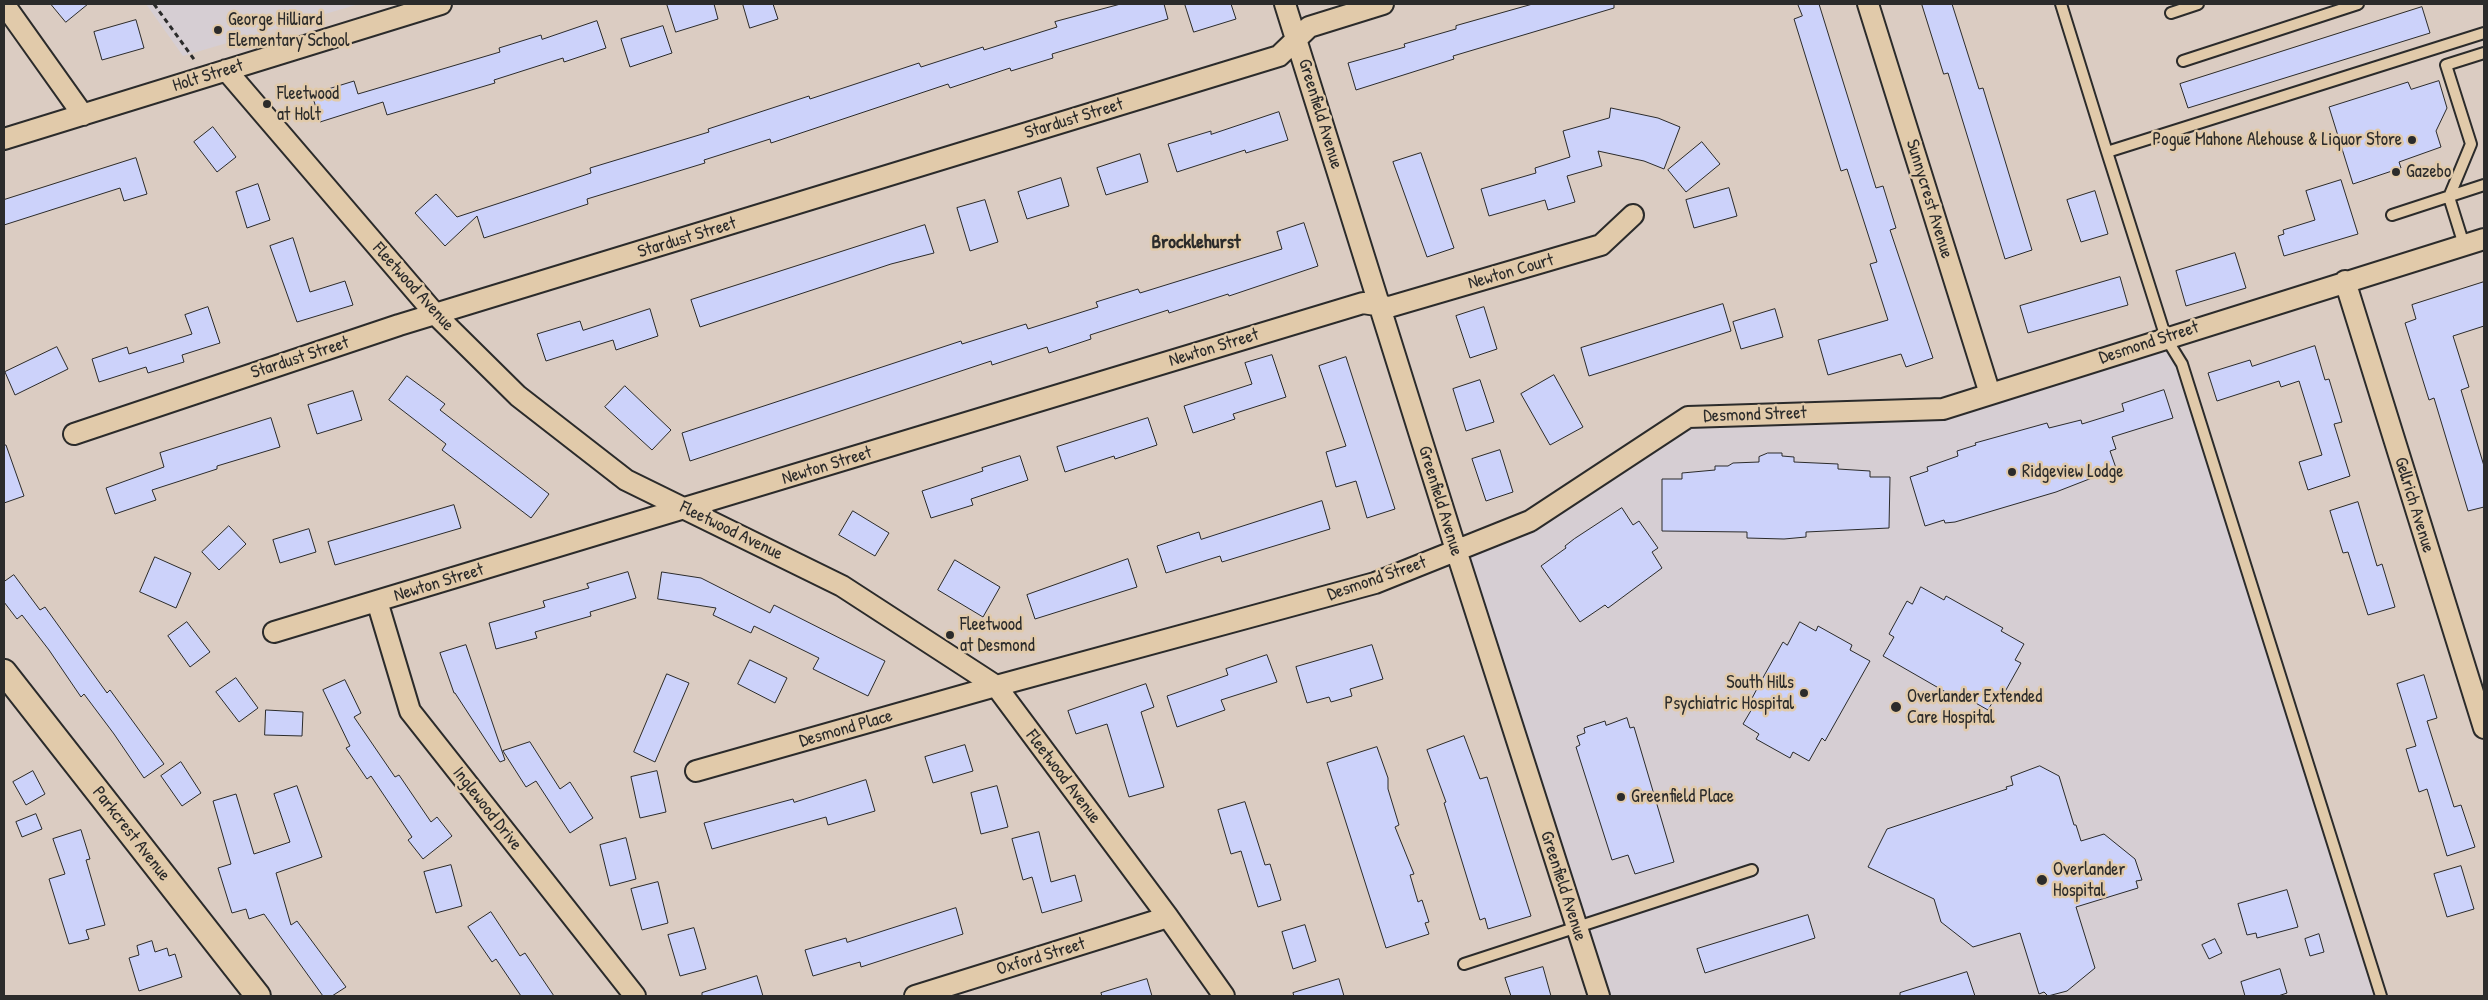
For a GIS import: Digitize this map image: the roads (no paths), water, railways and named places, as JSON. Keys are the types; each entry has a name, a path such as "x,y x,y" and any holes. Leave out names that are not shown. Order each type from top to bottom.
{"street":[{"path":"4,4 83,115"},
{"name":"Holt Street","path":"4,139 441,4"},
{"name":"Greenfield Avenue","path":"1286,4 1379,306 1599,996"},
{"name":"Stardust Street","path":"74,434 399,325 1279,56 1310,26 1382,4"},
{"name":"Sunnycrest Avenue","path":"1868,4 1990,394"},
{"name":"Fleetwood Avenue","path":"226,70 436,315 518,396 626,480 842,586 996,686 1168,917 1224,996"},
{"name":"Newton Court","path":"1379,306 1389,307 1601,245 1633,215"},
{"name":"Desmond Street","path":"996,686 1375,583 1530,521 1688,417 1943,409 2345,281 2484,239"},
{"name":"Gellrich Avenue","path":"2345,281 2484,728"},
{"name":"Newton Street","path":"274,632 1363,303 1379,306"},
{"name":"Inglewood Drive","path":"377,601 410,711 636,996"},
{"name":"Parkcrest Avenue","path":"4,672 258,996"},
{"name":"Desmond Place","path":"696,771 996,686"},
{"name":"Oxford Street","path":"914,996 1168,917"}],"lane":[{"path":"2061,4 2166,338 2182,364 2381,996"},
{"path":"2171,13 2198,4"},
{"path":"2183,60 2358,4"},
{"path":"2107,152 2484,33"},
{"path":"2464,245 2449,197 2471,144 2446,65 2484,53"},
{"path":"2392,215 2484,185"},
{"path":"1464,964 1752,870"}],"place":[{"name":"George Hilliard Elementary School","path":"218,30"},
{"name":"Fleetwood at Holt","path":"267,104"},
{"name":"Pogue Mahone Alehouse & Liquor Store","path":"2412,140"},
{"name":"Gazebo","path":"2396,172"},
{"name":"Ridgeview Lodge","path":"2012,472"},
{"name":"Fleetwood at Desmond","path":"950,635"},
{"name":"South Hills Psychiatric Hospital","path":"1804,693"},
{"name":"Overlander Extended Care Hospital","path":"1896,707"},
{"name":"Greenfield Place","path":"1621,797"},
{"name":"Overlander Hospital","path":"2042,880"}],"district":[{"name":"Brocklehurst","path":"1196,243"}]}
